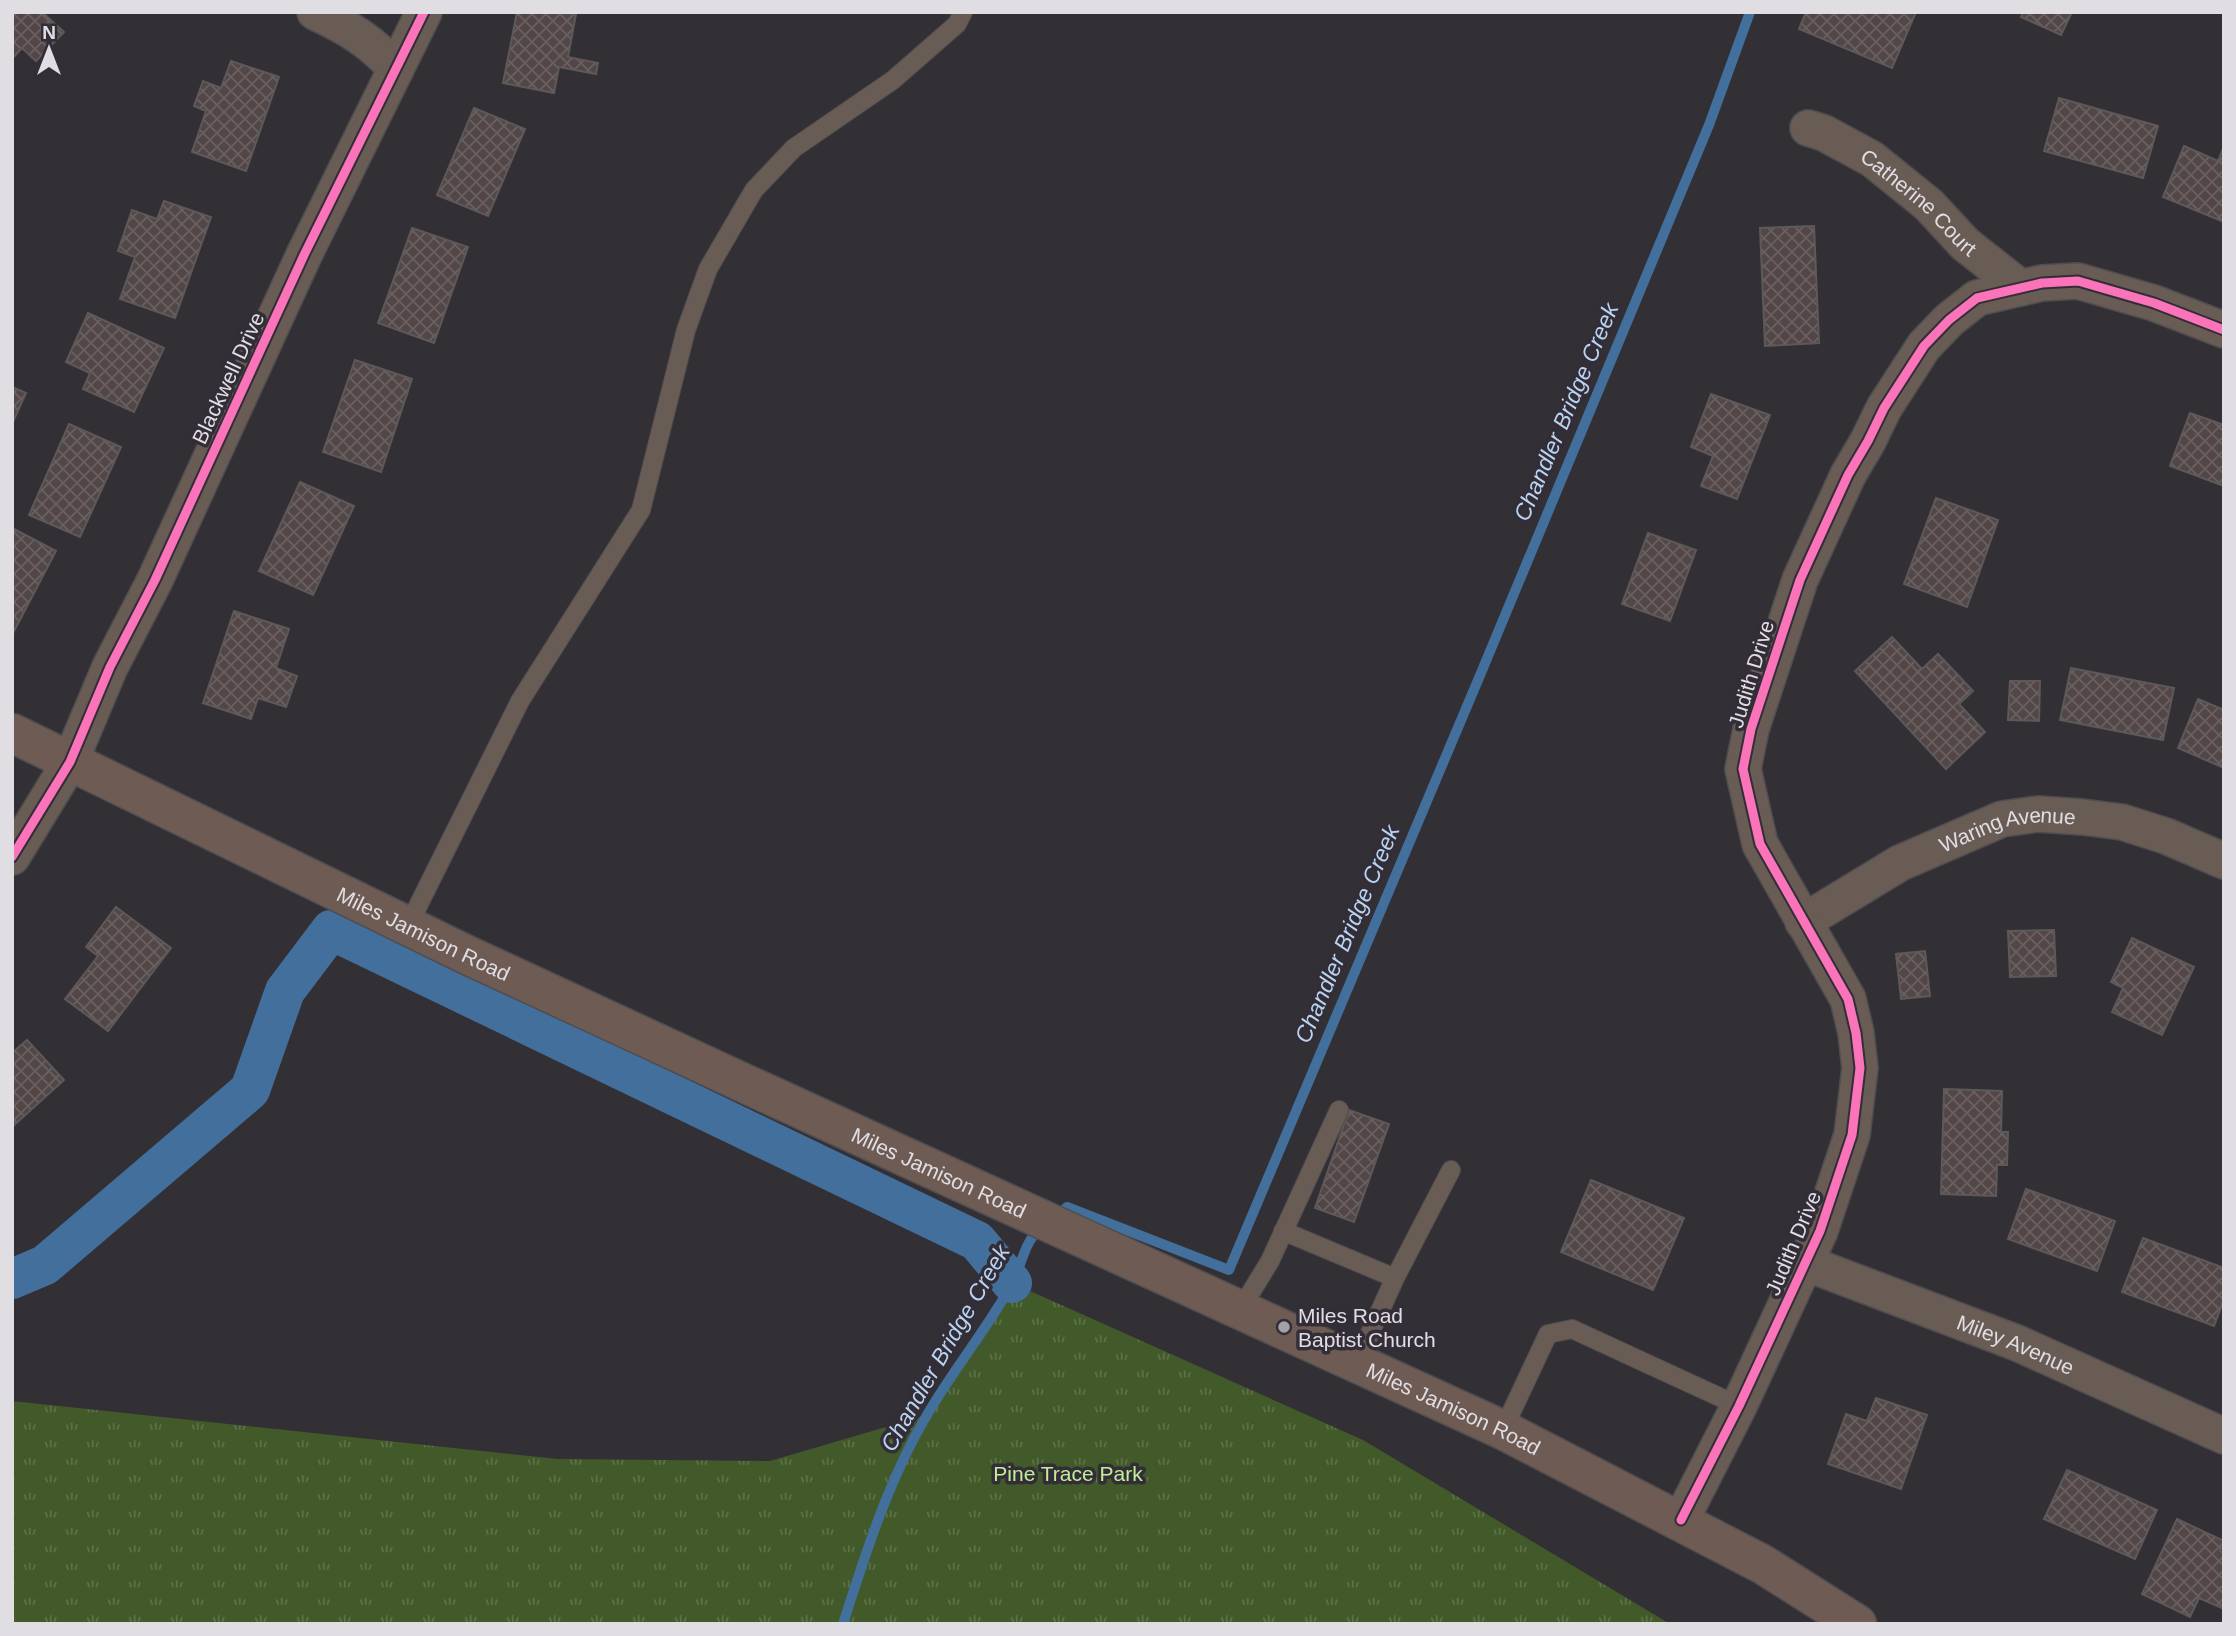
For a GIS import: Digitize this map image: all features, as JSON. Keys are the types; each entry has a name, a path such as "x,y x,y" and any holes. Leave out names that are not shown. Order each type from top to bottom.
{"main road":[{"name":"Miles Jamison Road","path":"12,733 408,926 735,1080 1503,1430 1762,1564 1857,1624"}],"street":[{"path":"315,12 348,27 376,47 396,69"},
{"name":"Blackwell Drive","path":"12,857 70,762 110,667 155,580 304,255 424,12"},
{"name":"Catherine Court","path":"1808,128 1824,133 1872,159 1929,205 1965,244 2021,288"},
{"name":"Judith Drive","path":"1681,1520 1739,1406 1779,1322 1803,1262 1820,1231 1852,1135 1860,1068 1856,1032 1848,999 1760,844 1743,769 1751,729 1800,580 1848,475 1884,408 1924,346 1949,320 1977,298 2042,283 2078,281 2154,303 2224,330"},
{"name":"Waring Avenue","path":"1803,922 1900,863 2002,819 2038,814 2122,822 2166,836 2224,861"},
{"name":"Miley Avenue","path":"1803,1262 2017,1343 2224,1436"}],"lane":[{"path":"408,926 520,701 641,510 686,330 708,269 754,190 794,148 893,80 957,24 963,12"},
{"path":"1240,1310 1270,1261 1339,1110"},
{"path":"1356,1364 1395,1278 1451,1171"},
{"path":"1283,1231 1395,1278"},
{"path":"1503,1430 1548,1334 1572,1329 1739,1406"}],"green space":[{"name":"Pine Trace Park","path":"1012,1283 1363,1440 1670,1624 12,1624 12,1401 557,1459 770,1461 927,1415"}],"building":[{"path":"12,12 42,12 64,32 36,61 22,48 12,59"},
{"path":"517,12 576,14 568,57 598,63 596,74 559,67 554,93 503,83"},
{"path":"1806,12 1916,12 1892,68 1799,29"},
{"path":"2023,12 2072,12 2061,35 2021,17"},
{"path":"231,61 279,77 246,171 192,152 206,111 194,106 203,81 221,88"},
{"path":"2059,98 2158,126 2143,178 2044,151"},
{"path":"474,108 525,129 488,216 437,195"},
{"path":"2184,146 2218,161 2224,146 2224,222 2163,197"},
{"path":"164,201 211,217 175,318 120,299 135,257 118,251 132,210 157,219"},
{"path":"1814,226 1819,343 1765,346 1760,228"},
{"path":"412,228 468,247 434,343 378,323"},
{"path":"88,313 164,348 134,412 83,389 90,373 66,362"},
{"path":"355,360 412,379 381,472 323,452"},
{"path":"12,387 26,393 12,424"},
{"path":"1711,394 1770,415 1737,499 1701,486 1713,456 1691,447"},
{"path":"2190,413 2224,425 2224,486 2170,466"},
{"path":"69,424 121,447 80,537 29,515"},
{"path":"300,482 354,506 313,595 259,571"},
{"path":"1936,498 1998,520 1967,607 1904,584"},
{"path":"12,528 56,551 12,635"},
{"path":"1648,533 1696,550 1670,621 1622,604"},
{"path":"234,611 289,629 276,668 297,676 286,707 258,698 251,719 203,703"},
{"path":"1892,637 1922,669 1938,654 1973,691 1959,704 1985,732 1946,769 1855,671"},
{"path":"2071,668 2174,688 2163,740 2060,720"},
{"path":"2010,681 2040,681 2039,721 2008,720"},
{"path":"2198,699 2224,710 2224,768 2178,748"},
{"path":"116,907 171,948 108,1031 65,999 98,956 86,947"},
{"path":"2054,930 2056,976 2010,977 2008,931"},
{"path":"2132,938 2194,967 2162,1035 2112,1012 2123,988 2111,982"},
{"path":"1925,951 1930,996 1901,999 1896,954"},
{"path":"27,1040 64,1080 12,1127 12,1053"},
{"path":"1944,1089 2002,1091 2001,1132 2008,1132 2007,1165 1997,1165 1996,1196 1941,1194"},
{"path":"1349,1110 1389,1124 1354,1222 1315,1208"},
{"path":"1591,1180 1684,1218 1653,1290 1561,1252"},
{"path":"2026,1189 2115,1221 2097,1271 2008,1239"},
{"path":"2143,1238 2224,1268 2224,1299 2214,1326 2122,1292"},
{"path":"1876,1398 1927,1415 1901,1489 1828,1464 1846,1414 1867,1421"},
{"path":"2067,1470 2157,1510 2135,1559 2044,1519"},
{"path":"2177,1519 2224,1541 2220,1551 2224,1553 2224,1609 2199,1598 2190,1617 2142,1594"}],"waterway":[{"name":"Chandler Bridge Creek","path":"1054,1218 1067,1207 1229,1270 1709,125 1750,12"},
{"path":"12,1279 45,1265 250,1090 285,991 331,930 977,1241 1012,1283"},
{"name":"Chandler Bridge Creek","path":"843,1624 879,1516 913,1439 1002,1301 1027,1246 1041,1228"}],"cycle path":[{"path":"12,857 70,762 110,667 155,580 304,255 424,12"},
{"path":"1681,1520 1739,1406 1820,1231 1852,1135 1860,1068 1848,999 1760,844 1743,769 1751,729 1800,580 1848,475 1884,408 1924,346 1949,320 1977,298 2042,283 2078,281 2154,303 2224,330"}],"place":[{"name":"Miles Road Baptist Church","path":"1284,1327"}]}
